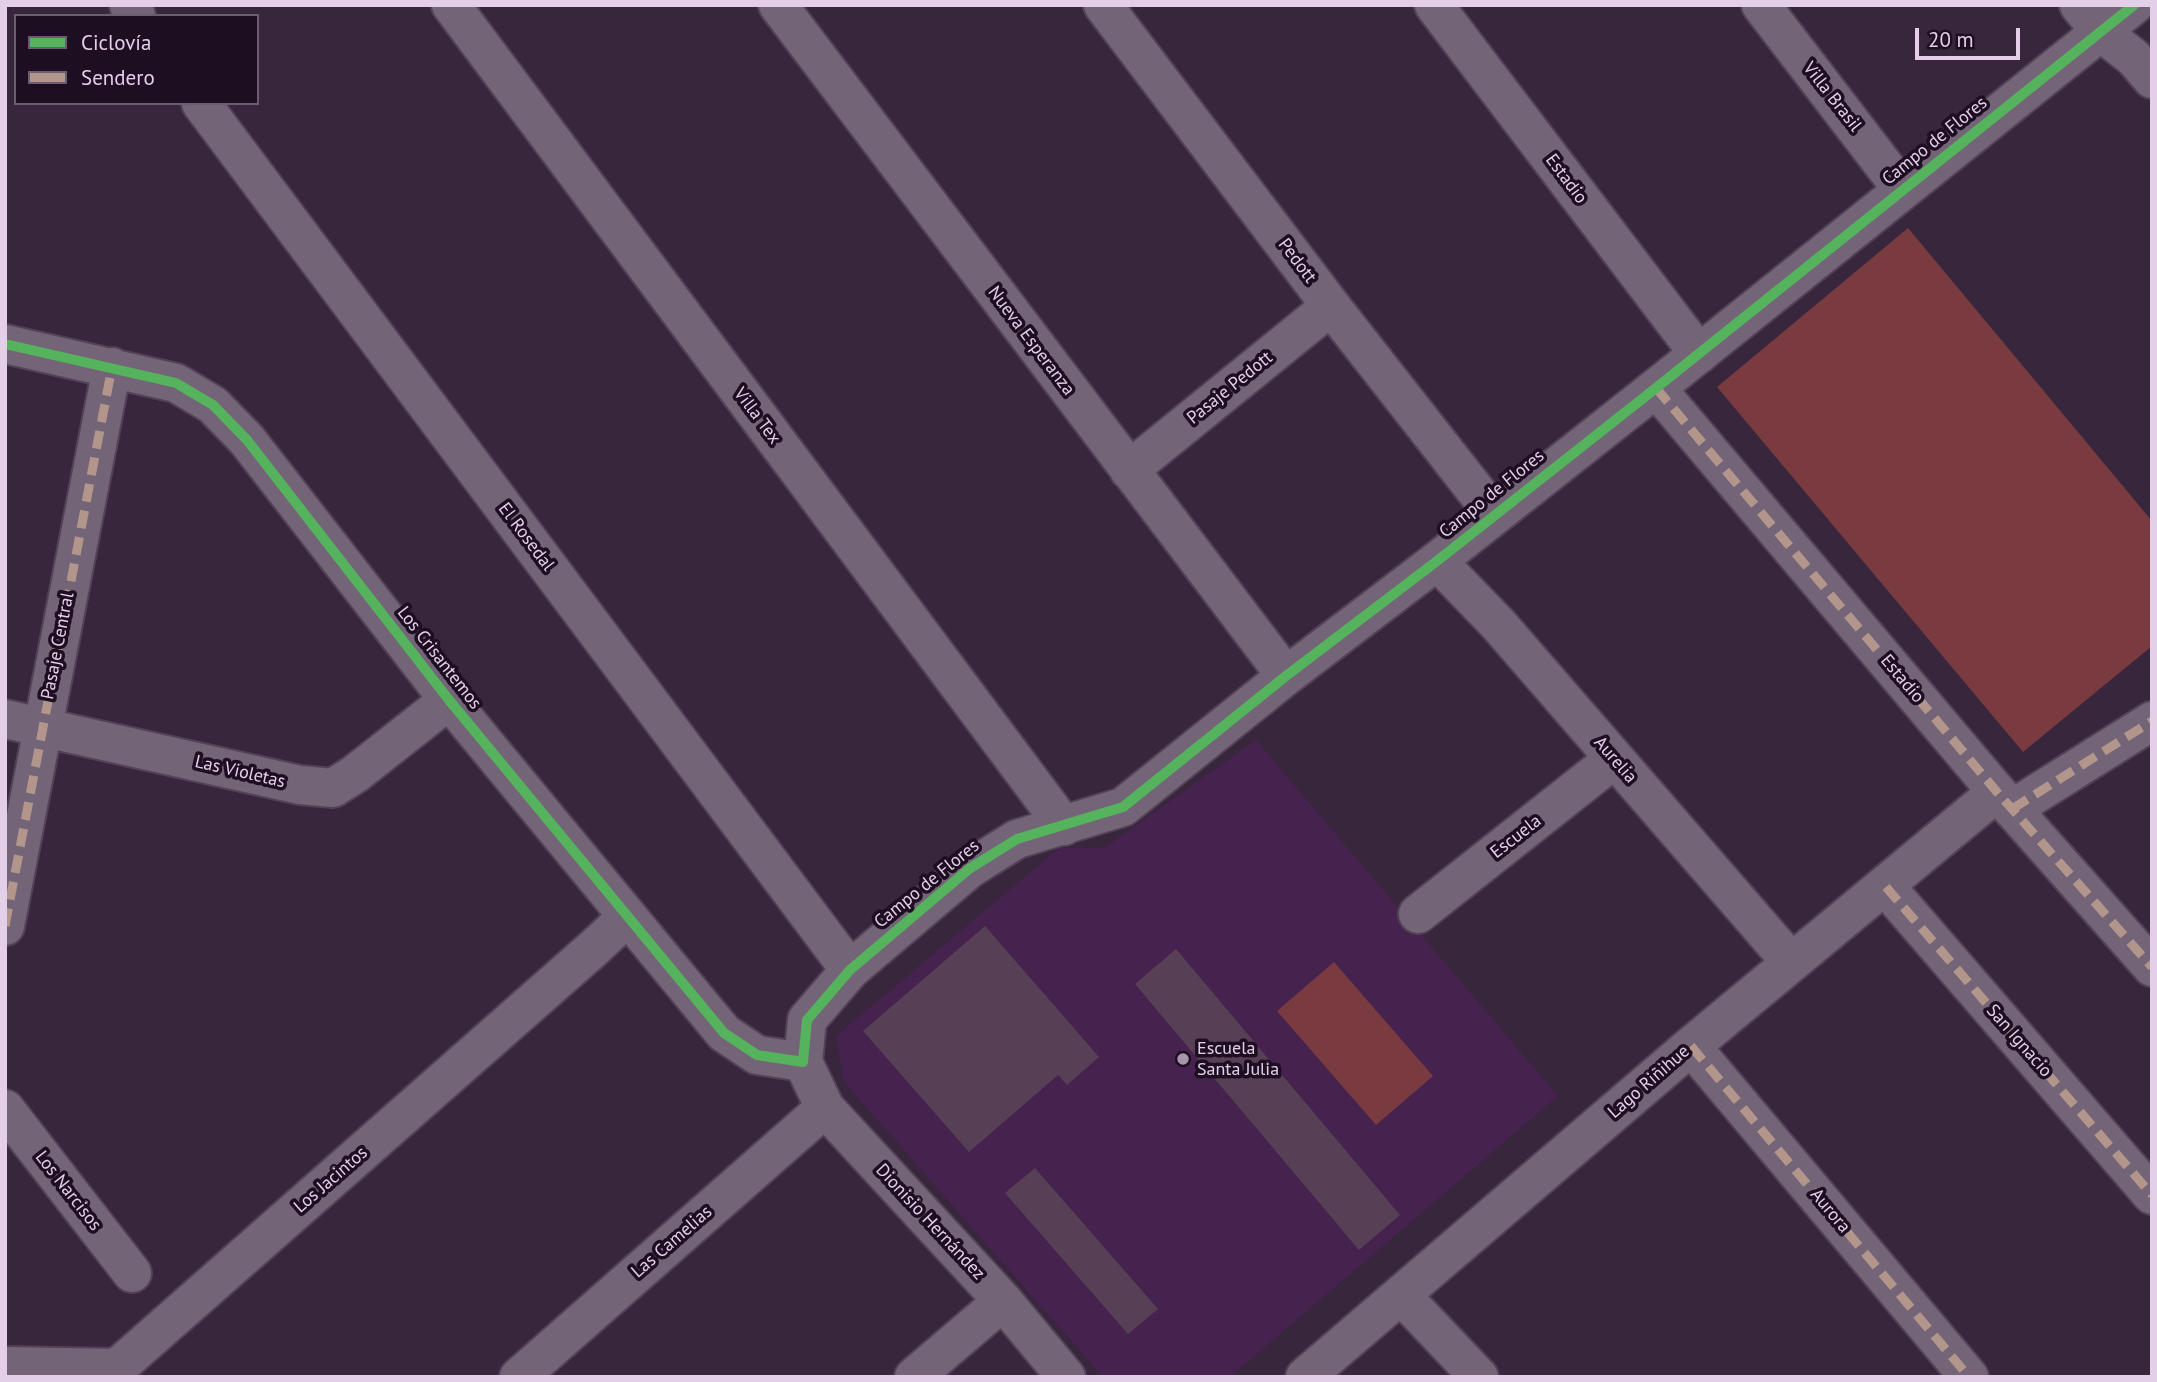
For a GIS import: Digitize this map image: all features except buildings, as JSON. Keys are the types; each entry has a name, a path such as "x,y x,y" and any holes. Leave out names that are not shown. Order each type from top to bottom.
{"street":[{"name":"Villa Tex","path":"451,5 1064,826"},
{"name":"Nueva Esperanza","path":"778,5 1286,676"},
{"name":"Pedott","path":"1103,5 1331,306 1494,514"},
{"name":"Estadio","path":"1434,5 1699,354"},
{"name":"Villa Brasil","path":"1761,5 1902,190"},
{"name":"Campo de Flores","path":"850,970 969,869 1017,839 1123,807 1286,676 1437,561 1699,354 1902,190 2090,18 2134,5"},
{"path":"2090,18 2134,58 2152,79"},
{"name":"El Rosedal","path":"202,105 850,970"},
{"name":"Pasaje Pedott","path":"1129,470 1331,306"},
{"name":"Los Crisantemos","path":"5,344 176,383 213,405 231,421 449,699 724,1033 757,1055 803,1062"},
{"name":"Pasaje Central","path":"5,926 112,367"},
{"name":"Estadio","path":"1656,388 2005,801 2152,967"},
{"name":"Aurelia","path":"1437,561 1499,625 1791,962"},
{"name":"Las Violetas","path":"5,719 300,785 333,788 355,774 449,699"},
{"name":"Lago Riñihue","path":"1305,1377 1691,1046 1886,887 2005,801 2152,721"},
{"name":"Escuela","path":"1418,914 1614,759"},
{"name":"San Ignacio","path":"1886,887 2152,1195"},
{"name":"Los Jacintos","path":"5,1366 117,1367 626,917"},
{"path":"803,1062 807,1020 850,970"},
{"name":"Aurora","path":"1691,1046 1969,1377"},
{"name":"Dionisio Hernández","path":"803,1062 825,1108 1003,1301 1066,1377"},
{"name":"Las Camelias","path":"519,1377 825,1108"},
{"name":"Los Narcisos","path":"5,1109 132,1273"},
{"path":"1401,1295 1479,1377"},
{"path":"914,1377 1003,1301"}],"shaded area":[{"path":"1908,228 2152,521 2152,646 2023,752 1717,387"},
{"name":"Escuela Santa Julia","path":"1256,740 1558,1096 1230,1377 1103,1377 844,1082 836,1036 1059,848 1104,848"},
{"path":"1334,962 1433,1076 1376,1125 1277,1011"}],"marked path":[{"path":"5,926 112,367"},
{"path":"1656,388 1997,792 2152,967"},
{"path":"2012,809 2152,721"},
{"path":"1886,887 2152,1195"},
{"path":"1691,1046 1969,1377"}],"cycle path":[{"path":"5,344 176,383 213,405 247,440 449,700 724,1033 757,1055 803,1062 807,1020 850,970 969,869 1017,839 1123,807 1286,676 1656,388 2134,5"}],"place":[{"name":"Escuela Santa Julia","path":"1183,1059"}]}
